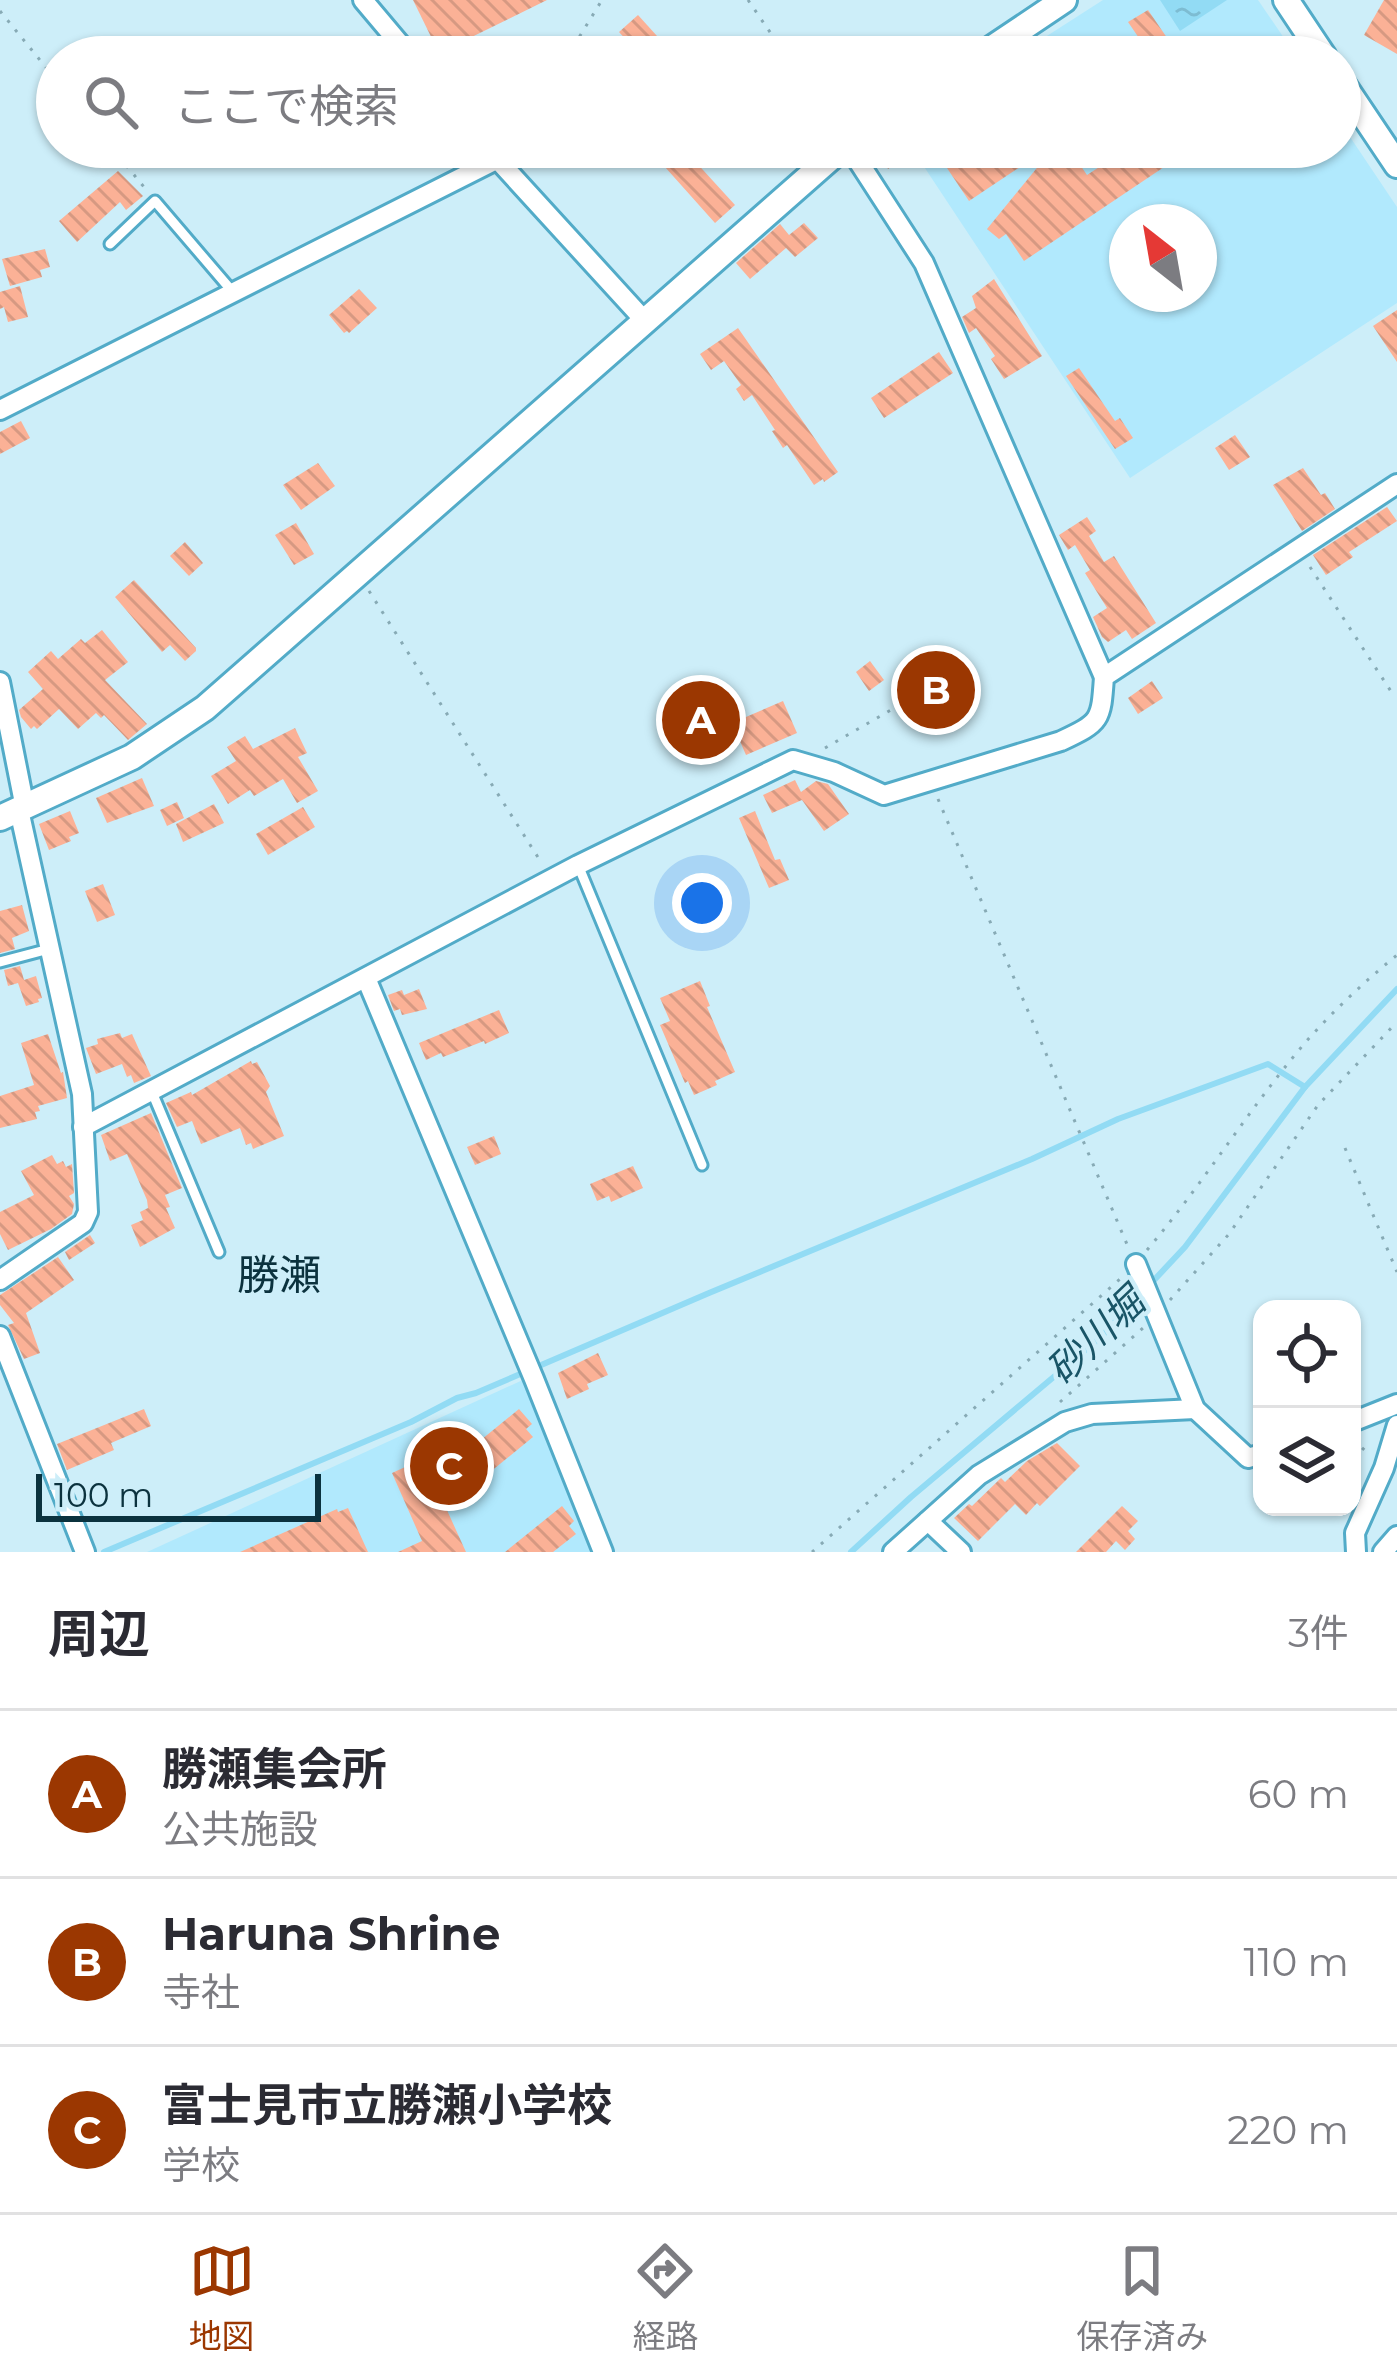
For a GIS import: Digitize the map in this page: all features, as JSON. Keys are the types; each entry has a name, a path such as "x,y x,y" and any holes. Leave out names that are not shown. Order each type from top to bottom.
{"street":[{"path":"363,0 393,36"},
{"path":"1010,36 1064,0"},
{"path":"1286,0 1310,36"},
{"path":"1361,111 1397,165"},
{"path":"1,406 232,292 463,168"},
{"path":"505,168 644,320"},
{"path":"15,812 132,757 233,684 821,168"},
{"path":"83,1127 578,865 793,760 884,795 1061,741 1087,728 1102,710 1104,677 924,263 860,168"},
{"path":"1104,677 1397,484"},
{"path":"0,682 15,812 82,1094 88,1212 83,1223 0,1280"},
{"path":"366,978 603,1552"},
{"path":"1136,1264 1195,1409 1248,1458 1253,1457"},
{"path":"0,1336 85,1552"},
{"path":"1361,1419 1397,1403"},
{"path":"893,1552 979,1475 1065,1422 1092,1414 1195,1409"},
{"path":"1356,1552 1354,1534 1384,1468 1397,1425"},
{"path":"928,1521 962,1552"},
{"path":"1384,1552 1397,1536"}],"lane":[{"path":"110,244 155,201 232,292"},
{"path":"578,865 702,1166"},
{"path":"0,962 49,949"},
{"path":"152,1092 219,1252"}],"path":[{"path":"580,36 602,0"},
{"path":"748,0 773,36"},
{"path":"0,11 36,55"},
{"path":"128,168 155,201"},
{"path":"1298,548 1394,696"},
{"path":"358,575 552,879"},
{"path":"802,761 917,694"},
{"path":"930,781 1136,1264"},
{"path":"812,1552 1136,1264 1308,1040 1397,955"},
{"path":"1050,1412 1157,1316 1229,1234 1318,1105 1397,1022"},
{"path":"1345,1148 1397,1272"}],"shaded area":[{"path":"1103,0 1258,0 1283,36 1047,36"},
{"path":"1361,153 1397,207 1397,303 1130,478 925,168 1361,168"},
{"path":"525,1379 597,1552 147,1552"}],"water":[{"path":"1160,0 1227,0 1180,31"}],"building":[{"path":"413,0 547,0 474,36 431,36"},
{"path":"1384,0 1397,0 1397,54 1364,35"},
{"path":"1148,10 1166,36 1138,36 1128,22"},
{"path":"638,15 657,36 623,36 619,32"},
{"path":"666,168 701,168 735,205 715,223"},
{"path":"947,168 1018,168 969,201"},
{"path":"1037,168 1082,168 1087,175 1098,168 1163,168 1024,261 1006,234 999,239 987,229"},
{"path":"118,171 143,196 126,210 120,202 77,242 59,221"},
{"path":"804,223 818,238 795,257 786,248 750,279 736,263 780,224 789,235"},
{"path":"45,249 50,267 40,270 42,277 10,286 2,259"},
{"path":"994,279 1042,356 1004,379 991,359 995,356 976,328 969,333 962,317 976,308 972,296"},
{"path":"20,286 28,317 8,322 4,307 0,309 0,292"},
{"path":"359,289 377,308 344,333 329,315"},
{"path":"1397,310 1397,362 1373,326"},
{"path":"738,328 838,472 824,482 814,485 787,445 783,448 752,395 744,401 736,389 741,385 724,361 711,370 700,354"},
{"path":"939,352 953,373 884,418 871,398"},
{"path":"1079,368 1115,421 1120,418 1133,438 1115,449 1066,376"},
{"path":"21,421 30,438 0,454 0,432"},
{"path":"1235,435 1250,457 1229,470 1215,448"},
{"path":"318,463 335,486 301,510 283,485"},
{"path":"1303,468 1335,509 1302,531 1273,485"},
{"path":"1387,507 1397,521 1349,552 1353,557 1326,575 1313,555"},
{"path":"1087,517 1096,531 1089,536 1104,562 1114,556 1156,623 1132,639 1126,630 1108,642 1102,637 1093,617 1107,608 1085,573 1090,570 1075,545 1068,550 1059,535"},
{"path":"296,523 314,554 294,565 275,535"},
{"path":"185,542 203,563 189,576 170,556"},
{"path":"134,580 196,648 185,661 170,645 162,652 115,597"},
{"path":"102,630 128,662 105,680 147,724 128,740 104,715 101,718 96,713 78,729 59,709 31,729 19,710 43,689 28,672 51,651 58,659 81,639 85,643"},
{"path":"870,661 884,680 869,691 856,672"},
{"path":"939,664 956,693 933,707 916,678"},
{"path":"1152,681 1163,698 1138,714 1128,698"},
{"path":"711,697 716,706 722,704 731,724 672,754 656,719"},
{"path":"783,701 797,733 746,755 732,723"},
{"path":"295,728 307,753 298,757 318,791 297,803 283,779 254,796 250,790 228,804 211,776 236,761 227,747 245,736 253,749"},
{"path":"142,778 154,806 107,823 96,798"},
{"path":"795,780 801,792 816,781 828,784 849,814 824,831 802,800 772,813 763,795"},
{"path":"177,802 184,818 167,826 160,810"},
{"path":"214,804 224,823 183,842 176,824"},
{"path":"303,807 315,827 268,855 256,834"},
{"path":"70,811 79,833 49,850 39,824"},
{"path":"755,811 775,860 780,859 789,880 769,888 739,818"},
{"path":"103,884 115,915 97,922 85,891"},
{"path":"22,905 29,931 12,938 15,949 0,953 0,911"},
{"path":"20,966 24,980 36,976 39,1002 26,1006 18,983 8,986 4,970"},
{"path":"700,981 735,1072 694,1095 660,1025 670,1021 660,998"},
{"path":"419,989 427,1009 402,1015 400,1009 394,1011 388,995"},
{"path":"499,1010 509,1033 426,1060 419,1043"},
{"path":"120,1033 122,1038 132,1034 151,1076 134,1083 122,1064 96,1074 86,1048 98,1044 97,1039"},
{"path":"48,1034 67,1098 38,1106 37,1119 0,1128 0,1096 34,1085 21,1043"},
{"path":"251,1061 257,1062 270,1086 266,1092 284,1136 253,1149 251,1143 246,1145 240,1128 201,1144 192,1121 177,1127 166,1103 192,1095"},
{"path":"151,1113 182,1188 165,1195 175,1228 140,1247 131,1225 143,1220 140,1212 148,1208 147,1200 127,1154 110,1161 101,1135"},
{"path":"494,1136 501,1154 475,1165 467,1147"},
{"path":"52,1155 57,1164 72,1164 72,1214 8,1250 0,1234 0,1212 34,1195 21,1171"},
{"path":"633,1166 643,1188 611,1202 609,1196 597,1201 590,1184"},
{"path":"90,1235 95,1243 69,1260 65,1252"},
{"path":"58,1257 74,1280 26,1313 40,1353 24,1359 0,1295"},
{"path":"598,1353 608,1375 567,1399 558,1373"},
{"path":"144,1409 151,1426 111,1443 114,1450 67,1470 57,1444"},
{"path":"519,1409 532,1424 526,1429 533,1437 446,1508 466,1552 398,1552 422,1541 392,1473 436,1453 443,1471"},
{"path":"1057,1443 1080,1466 1040,1506 1037,1503 1026,1515 1015,1504 978,1541 954,1518 1001,1478 1005,1482 1027,1461"},
{"path":"562,1506 574,1521 569,1526 576,1534 553,1552 505,1552"},
{"path":"1122,1506 1138,1521 1128,1531 1135,1539 1125,1550 1116,1541 1106,1552 1076,1552"},
{"path":"348,1508 368,1552 240,1552 337,1509"}],"waterway":[{"name":"砂川堀","path":"851,1552 1100,1338 1185,1247 1305,1087 1397,989"},
{"path":"104,1552 1118,1119 1268,1064 1305,1087"}],"place":[{"name":"Haruna Shrine","path":"936,690"},
{"name":"勝瀬集会所","path":"701,720"},
{"name":"富士見市立勝瀬小学校","path":"449,1466"}],"district":[{"name":"勝瀬","path":"279,1275"}]}
